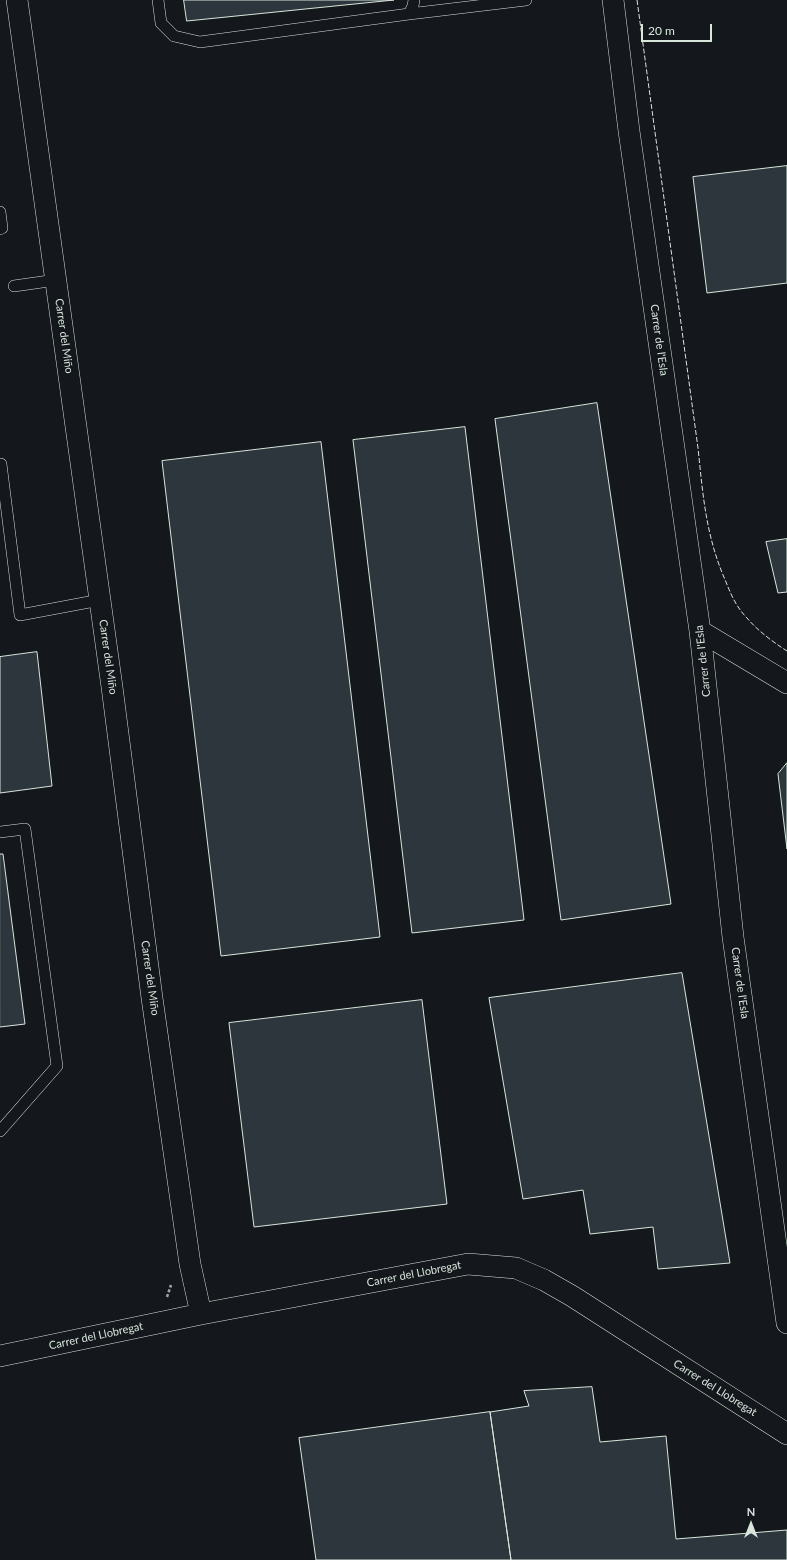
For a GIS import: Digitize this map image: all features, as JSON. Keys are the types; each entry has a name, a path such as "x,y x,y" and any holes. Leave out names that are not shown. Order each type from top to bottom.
{"street":[{"name":"Carrer del Miño","path":"17,0 100,600 152,998 190,1264 201,1314"},
{"name":"Carrer de l'Esla","path":"613,0 629,131 700,630 733,937 787,1323"},
{"path":"700,630 787,683"},
{"name":"Carrer del Llobregat","path":"0,1356 201,1314 468,1264 516,1268 544,1280 572,1296 787,1434"}],"lane":[{"path":"158,0 161,23 174,36 200,42 526,0"},
{"path":"409,14 414,0"},
{"path":"0,212 2,228 0,229"},
{"path":"14,286 56,280"},
{"path":"1,464 20,616 100,600"},
{"path":"0,832 25,829 57,1066 0,1131"}],"building":[{"path":"184,0 394,0 187,21"},
{"path":"787,166 787,283 707,293 693,177"},
{"path":"597,403 671,904 561,920 495,419"},
{"path":"465,427 524,920 412,933 353,440"},
{"path":"321,442 380,937 221,956 162,461"},
{"path":"787,539 787,592 778,593 766,542"},
{"path":"37,652 52,786 0,793 0,657"},
{"path":"787,763 787,849 778,774"},
{"path":"0,854 3,854 25,1024 0,1027"},
{"path":"682,973 730,1263 658,1269 653,1227 590,1234 583,1190 523,1199 489,998"},
{"path":"422,1000 447,1204 254,1227 229,1023"},
{"path":"592,1387 600,1442 666,1436 676,1539 787,1530 787,1560 511,1560 490,1412 529,1406 524,1391"},
{"path":"490,1412 511,1560 316,1560 299,1438"}],"fence":[{"path":"637,0 706,516 719,565 737,606 756,627 787,651"}]}
